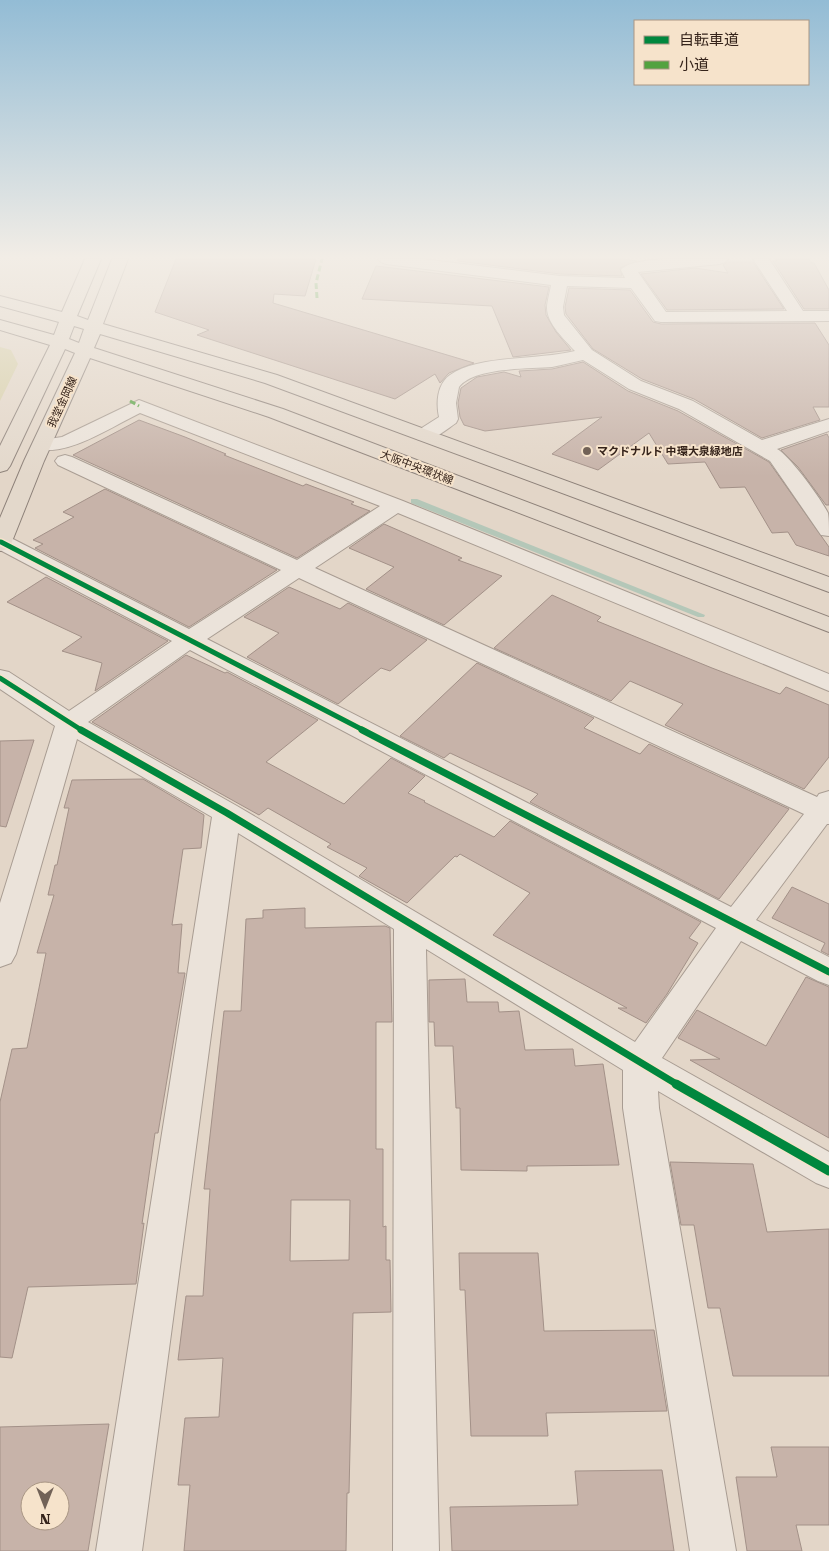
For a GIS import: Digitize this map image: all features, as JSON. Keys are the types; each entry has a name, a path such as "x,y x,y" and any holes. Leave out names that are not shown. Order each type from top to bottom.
{"main road":[{"name":"大阪中央環状線","path":"23,331 276,413 829,625"},
{"path":"0,466 64,331"},
{"name":"我堂金岡線","path":"1,543 91,331"},
{"path":"108,331 271,380 829,585"}],"street":[{"path":"567,331 586,354 635,386 686,405 777,457 829,530"},
{"path":"424,435 449,419 446,410 446,400 454,381 462,376 485,369 557,361 586,354"},
{"path":"42,445 67,442 139,406 396,506 829,683"},
{"path":"762,447 829,425"},
{"path":"65,461 298,570 827,809 736,924 640,1063 640,1108 713,1551"},
{"path":"0,954 69,723 189,640 396,506"},
{"path":"1,543 829,972"},
{"path":"0,678 69,723 227,813 640,1063 829,1171"},
{"path":"119,1551 227,813"},
{"path":"410,925 416,1551"}],"shaded area":[{"path":"0,347 11,350 18,364 0,401"}],"building":[{"path":"206,331 368,331 474,363 449,373 440,383 435,374 395,399 197,335"},
{"path":"502,331 556,331 571,350 513,357"},
{"path":"579,331 820,331 829,345 829,407 813,407 820,420 762,438 694,399 642,379 593,349"},
{"path":"583,362 628,391 678,411 769,462 829,547 829,556 796,545 788,532 772,533 745,487 720,488 705,462 668,464 649,433 598,470 552,454 602,417 485,431 464,425 460,417 458,403 461,388 477,377 504,372 521,377 519,371 552,369"},
{"path":"139,420 303,486 306,484 354,502 351,504 370,511 297,558 73,455"},
{"path":"827,434 829,438 829,505 826,505 798,467 781,450"},
{"path":"105,489 277,570 189,627 35,548 43,544 33,540 74,517 63,512"},
{"path":"384,524 462,558 458,560 502,576 444,625 366,589 394,567 349,548"},
{"path":"46,577 168,641 95,691 102,663 62,651 82,637 7,602"},
{"path":"289,587 340,609 348,603 427,640 390,671 381,668 338,704 247,657 279,633 244,617"},
{"path":"552,595 601,617 597,621 712,668 780,694 786,687 829,705 829,757 804,789 665,725 683,704 630,681 611,701 494,648"},
{"path":"186,655 225,673 227,672 318,720 266,762 344,804 391,758 425,776 408,793 424,802 494,837 510,821 701,922 689,938 698,943 667,994 646,1023 618,1008 627,1008 493,935 530,893 460,854 457,857 455,856 407,903 359,876 367,868 327,847 331,844 268,808 259,815 92,722"},
{"path":"477,663 594,718 584,728 640,754 649,744 789,809 719,899 530,802 538,794 450,753 444,758 400,736"},
{"path":"34,740 6,827 0,826 0,741"},
{"path":"143,779 204,815 201,848 183,849 172,925 182,924 178,973 185,973 158,1133 155,1133 142,1224 144,1223 136,1284 28,1287 12,1358 0,1357 0,1102 12,1049 27,1048 46,953 37,953 54,895 48,895 55,865 57,865 69,808 64,808 72,780"},
{"path":"792,887 829,904 829,955 821,951 825,943 772,918"},
{"path":"305,908 305,928 385,926 390,928 392,1022 376,1022 376,1149 383,1149 383,1227 386,1226 386,1260 390,1260 391,1312 353,1313 346,1551 184,1551 190,1485 178,1485 185,1418 219,1417 223,1358 178,1360 186,1296 203,1296 210,1189 204,1189 224,1011 241,1011 246,919 263,918 263,910","holes":["291,1200 350,1200 349,1260 290,1261"]},
{"path":"806,977 829,987 829,1138 690,1060 720,1059 678,1038 697,1010 766,1046"},
{"path":"465,979 467,1002 498,1002 499,1012 519,1011 525,1050 573,1049 575,1066 603,1064 619,1165 527,1166 527,1171 461,1170 460,1108 456,1108 453,1046 435,1046 434,1022 429,1022 429,980"},
{"path":"670,1162 753,1164 767,1232 829,1229 829,1376 733,1376 720,1308 708,1308 694,1225 681,1225"},
{"path":"459,1253 538,1253 544,1331 654,1330 667,1411 546,1413 548,1436 471,1436 465,1290 460,1290"},
{"path":"109,1424 88,1551 0,1551 0,1427"},
{"path":"771,1447 829,1447 829,1525 796,1525 802,1551 747,1551 736,1477 777,1477"},
{"path":"662,1470 674,1551 452,1551 450,1507 578,1505 575,1471"}],"waterway":[{"path":"414,501 701,615"}],"marked path":[{"path":"130,401 139,406"}],"cycle path":[{"path":"1,542 829,972"},
{"path":"0,678 69,723 227,813 640,1063 829,1171"}],"place":[{"name":"マクドナルド 中環大泉緑地店","path":"587,451"}]}
